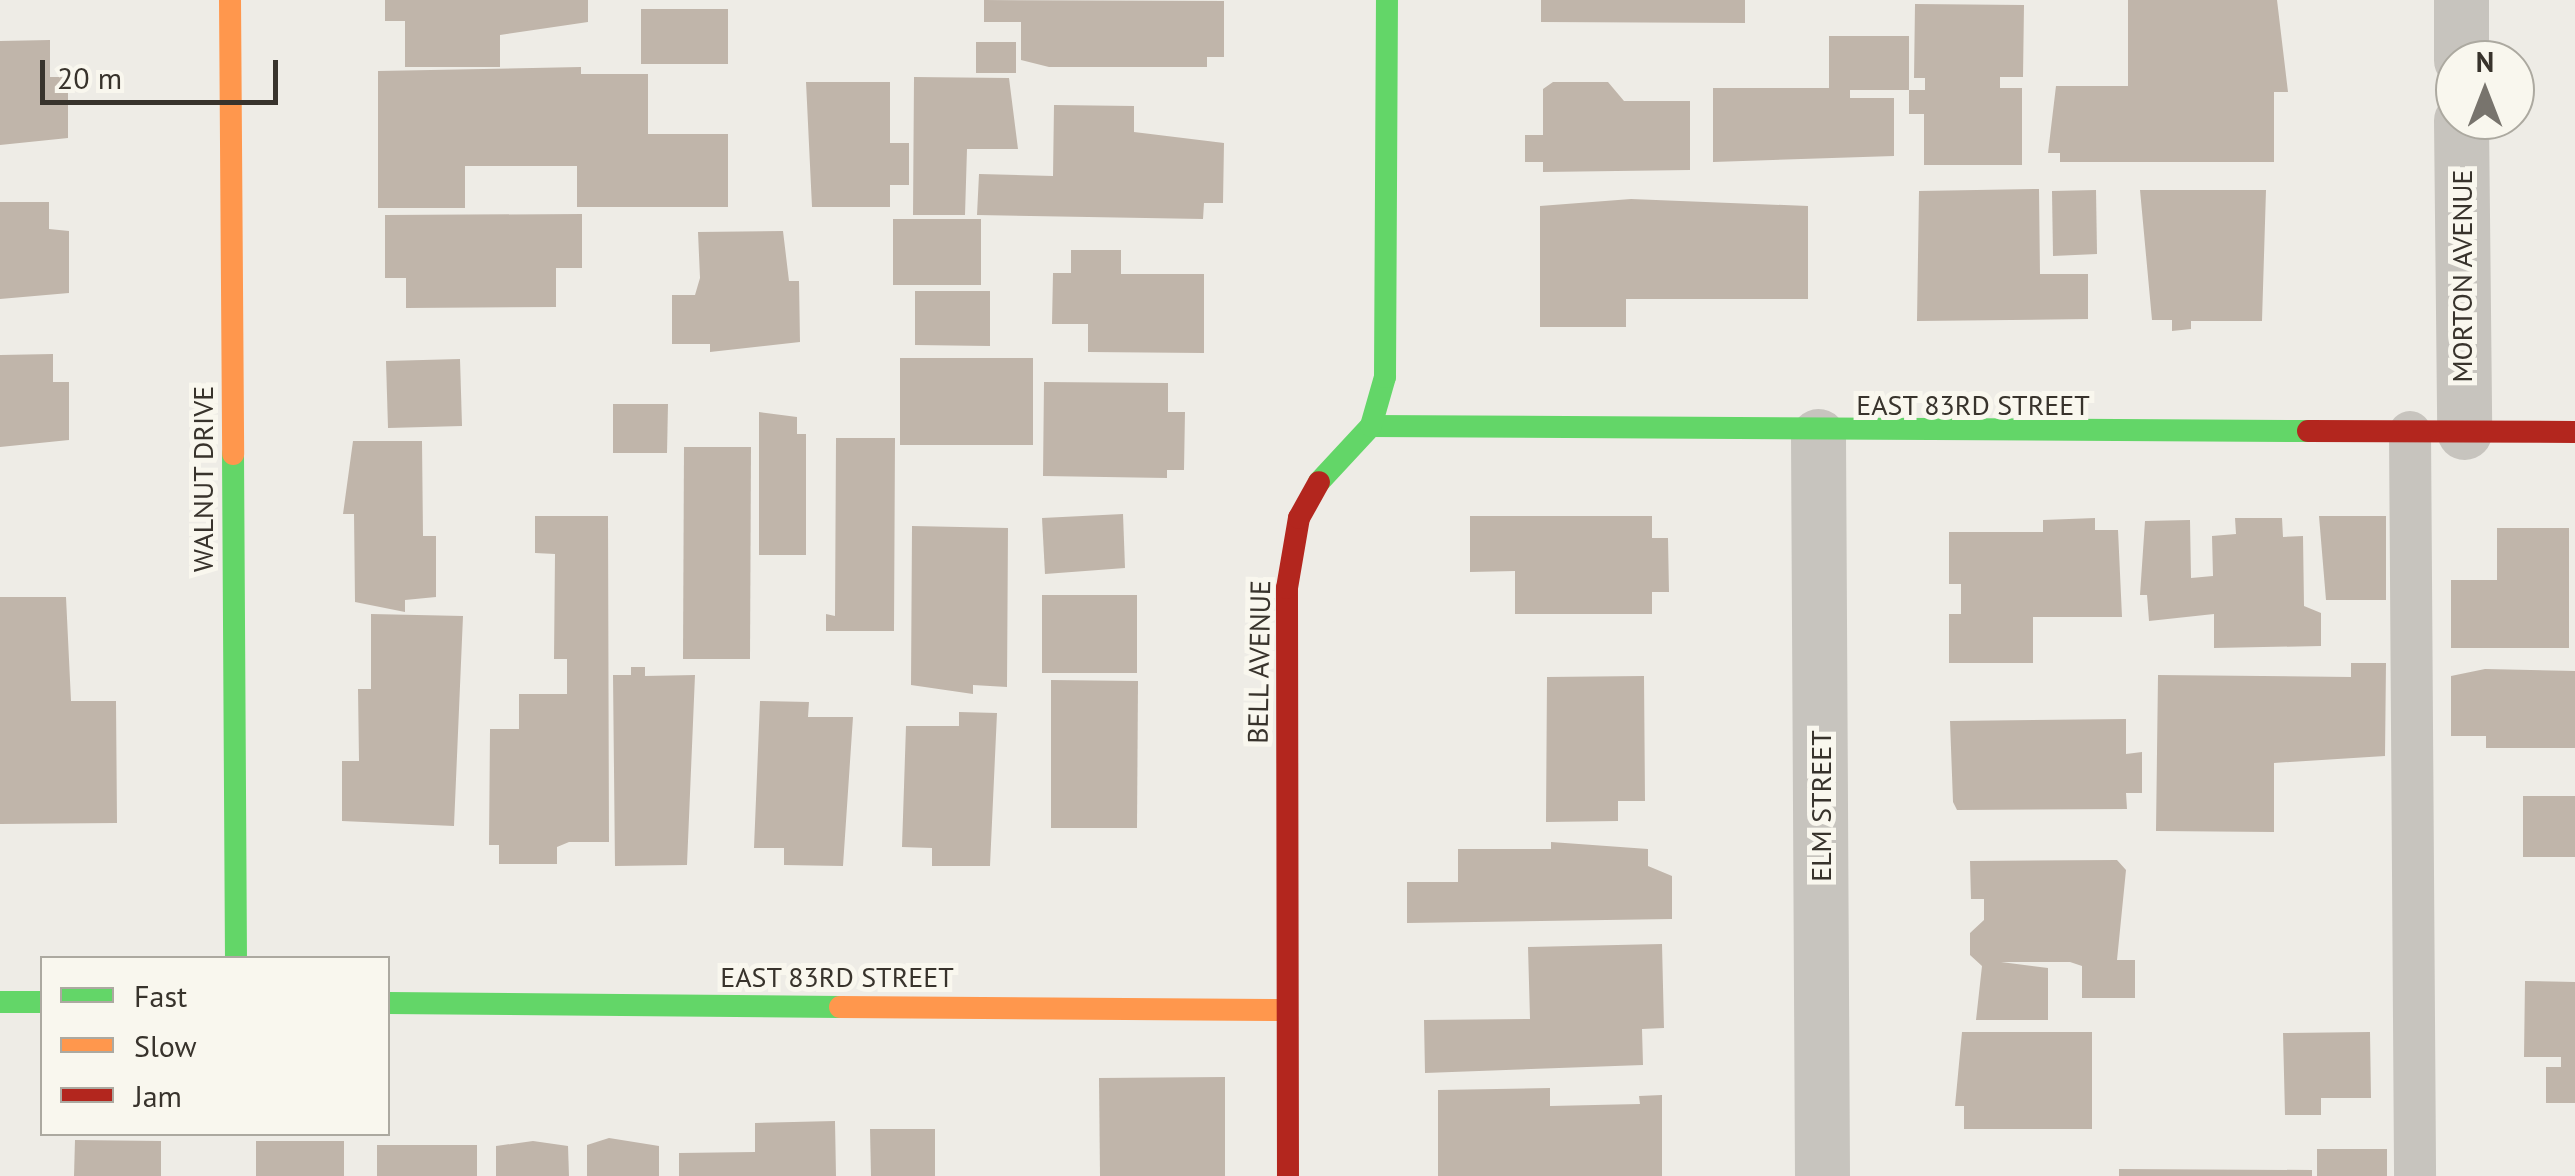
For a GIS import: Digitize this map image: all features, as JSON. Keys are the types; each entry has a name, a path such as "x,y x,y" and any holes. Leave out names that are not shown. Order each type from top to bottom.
{"street":[{"name":"WALNUT DRIVE","path":"230,0 236,956"},
{"path":"1372,426 1390,319 1387,0"},
{"path":"2460,0 2461,40"},
{"name":"MORTON AVENUE","path":"2461,140 2464,432"},
{"name":"EAST 83RD STREET","path":"1372,426 1818,436 2575,432"},
{"name":"BELL AVENUE","path":"1288,1176 1287,588 1299,518 1332,458 1372,426"},
{"name":"ELM STREET","path":"1818,436 1822,1176"},
{"path":"0,1002 40,1002"},
{"name":"EAST 83RD STREET","path":"390,1003 1286,1010"}],"lane":[{"path":"2410,432 2416,1176"}],"building":[{"path":"385,0 588,0 588,22 500,35 500,67 405,67 405,21 385,21"},
{"path":"984,0 1224,1 1224,57 1207,57 1207,67 1049,67 1021,60 1021,22 984,22"},
{"path":"1541,0 1745,0 1745,23 1541,22"},
{"path":"2128,0 2277,0 2288,92 2274,92 2274,162 2060,162 2060,153 2048,153 2056,86 2128,86"},
{"path":"1915,4 2024,5 2023,77 2000,77 2000,88 2022,88 2022,165 1924,165 1924,114 1909,114 1909,90 1925,90 1925,78 1914,78"},
{"path":"641,9 728,9 728,64 641,64"},
{"path":"1829,36 1909,36 1909,90 1850,90 1850,98 1894,98 1894,156 1713,162 1713,88 1829,88"},
{"path":"50,40 50,77 68,77 68,138 0,145 0,41"},
{"path":"976,42 1016,42 1016,73 976,73"},
{"path":"581,67 581,74 648,74 648,134 728,134 728,207 577,207 577,166 465,166 465,208 378,208 378,71"},
{"path":"914,77 1009,78 1018,149 967,149 965,215 913,215"},
{"path":"806,82 890,82 890,143 909,143 909,185 890,185 890,207 812,207"},
{"path":"1553,82 1608,82 1624,101 1690,101 1690,170 1543,172 1543,162 1525,162 1525,135 1543,135 1543,89"},
{"path":"1054,105 1134,106 1134,132 1224,143 1223,203 1204,203 1203,219 977,215 979,174 1053,176"},
{"path":"2039,189 2040,274 2088,274 2088,319 1917,321 1919,191"},
{"path":"2096,190 2097,254 2053,256 2052,191"},
{"path":"2140,190 2266,190 2262,321 2191,321 2191,329 2172,331 2172,320 2152,320"},
{"path":"1631,199 1808,206 1808,299 1626,299 1626,327 1540,327 1540,206"},
{"path":"0,202 49,202 49,229 69,231 69,293 0,299"},
{"path":"582,214 582,268 556,268 556,307 406,308 406,278 385,278 385,215"},
{"path":"893,219 981,219 981,285 893,285"},
{"path":"783,231 789,281 799,281 800,342 710,352 710,344 672,344 672,295 695,295 700,278 698,232"},
{"path":"1071,250 1121,250 1121,274 1204,274 1204,353 1088,352 1088,324 1052,324 1053,273 1071,273"},
{"path":"915,291 990,291 990,346 915,345"},
{"path":"53,354 53,382 69,382 69,440 0,447 0,355"},
{"path":"900,358 1033,358 1033,445 900,445"},
{"path":"460,359 462,426 388,428 386,361"},
{"path":"1044,382 1168,383 1168,412 1185,412 1184,470 1167,470 1167,478 1043,476"},
{"path":"613,404 668,404 667,453 613,453"},
{"path":"759,412 797,417 797,434 806,434 806,555 759,555"},
{"path":"836,438 895,438 894,631 826,631 826,614 835,616"},
{"path":"353,441 422,441 423,536 436,536 436,597 405,600 405,612 355,602 354,514 343,514"},
{"path":"684,447 751,447 750,659 683,659"},
{"path":"1123,514 1125,568 1045,574 1042,518"},
{"path":"535,516 608,516 609,842 569,842 557,847 557,864 499,864 499,845 489,845 490,729 519,729 519,694 567,694 567,659 554,659 555,554 535,553"},
{"path":"1470,516 1652,516 1652,538 1668,538 1669,592 1652,592 1652,614 1515,614 1515,571 1470,572"},
{"path":"2319,516 2386,516 2386,600 2326,600"},
{"path":"2095,518 2095,530 2118,530 2122,617 2033,617 2033,663 1949,663 1949,614 1961,614 1961,584 1949,584 1949,532 2043,532 2043,520"},
{"path":"2235,518 2282,518 2283,537 2303,536 2304,606 2321,613 2321,646 2214,648 2214,614 2149,621 2147,595 2140,595 2145,521 2190,520 2191,578 2213,576 2212,536 2236,534"},
{"path":"912,526 1008,528 1007,687 973,685 973,694 911,685"},
{"path":"2497,528 2569,528 2569,648 2451,648 2451,580 2497,580"},
{"path":"1042,595 1137,595 1137,673 1042,673"},
{"path":"0,597 66,597 71,701 116,701 117,823 0,824"},
{"path":"371,614 463,616 454,826 342,821 342,761 359,761 358,689 371,689"},
{"path":"2351,663 2386,663 2385,756 2274,763 2274,832 2156,831 2158,675 2351,677"},
{"path":"631,667 645,667 645,676 695,675 687,865 615,866 613,675 631,675"},
{"path":"2485,669 2575,671 2575,748 2486,748 2486,736 2451,736 2451,676"},
{"path":"1644,676 1645,801 1618,801 1618,821 1546,822 1547,677"},
{"path":"1051,680 1138,681 1137,828 1051,828"},
{"path":"760,701 809,702 808,717 853,717 843,866 784,865 784,848 754,848"},
{"path":"959,712 997,713 990,866 932,866 932,848 902,847 906,726 959,726"},
{"path":"2126,719 2126,754 2142,752 2142,793 2126,793 2127,809 1957,810 1953,802 1950,721"},
{"path":"2523,796 2575,796 2575,857 2523,857"},
{"path":"1551,842 1648,849 1648,866 1672,876 1672,919 1407,923 1407,882 1458,882 1458,849 1551,849"},
{"path":"2117,860 2126,870 2117,960 2135,960 2135,998 2082,998 2082,966 2070,962 2001,962 2048,968 2048,1020 1976,1020 1982,966 1970,955 1970,933 1984,920 1984,899 1971,899 1970,861"},
{"path":"1662,944 1664,1028 1642,1029 1643,1065 1425,1073 1424,1020 1530,1019 1528,947"},
{"path":"2525,981 2575,982 2575,1103 2546,1103 2546,1067 2561,1067 2561,1057 2524,1057"},
{"path":"1962,1032 2092,1032 2092,1129 1964,1129 1964,1106 1955,1106"},
{"path":"2370,1032 2371,1098 2321,1098 2321,1115 2285,1115 2283,1033"},
{"path":"1225,1077 1225,1176 1100,1176 1099,1078"},
{"path":"1550,1088 1550,1106 1640,1104 1639,1096 1662,1095 1662,1176 1438,1176 1438,1090"},
{"path":"835,1121 836,1176 679,1176 679,1153 755,1152 755,1123"},
{"path":"870,1129 935,1129 935,1176 871,1176"},
{"path":"609,1138 659,1146 659,1176 587,1176 587,1145"},
{"path":"75,1140 161,1141 161,1176 74,1176"},
{"path":"256,1141 344,1141 344,1176 256,1176"},
{"path":"533,1141 568,1146 569,1176 496,1176 496,1146"},
{"path":"377,1145 477,1145 477,1176 377,1176"},
{"path":"2317,1149 2387,1149 2387,1176 2317,1176"},
{"path":"2119,1169 2312,1170 2312,1176 2119,1176"}],"traffic: fast":[{"path":"1319,482 1371,426 1385,377 1387,0"},
{"path":"1371,426 2308,431"},
{"path":"233,454 236,956"},
{"path":"0,1002 40,1002"},
{"path":"390,1003 840,1007"}],"traffic: slow":[{"path":"230,0 233,454"},
{"path":"840,1007 1286,1010"}],"traffic: jam":[{"path":"2308,431 2575,432"},
{"path":"1288,1176 1287,588 1299,518 1319,482"}]}
